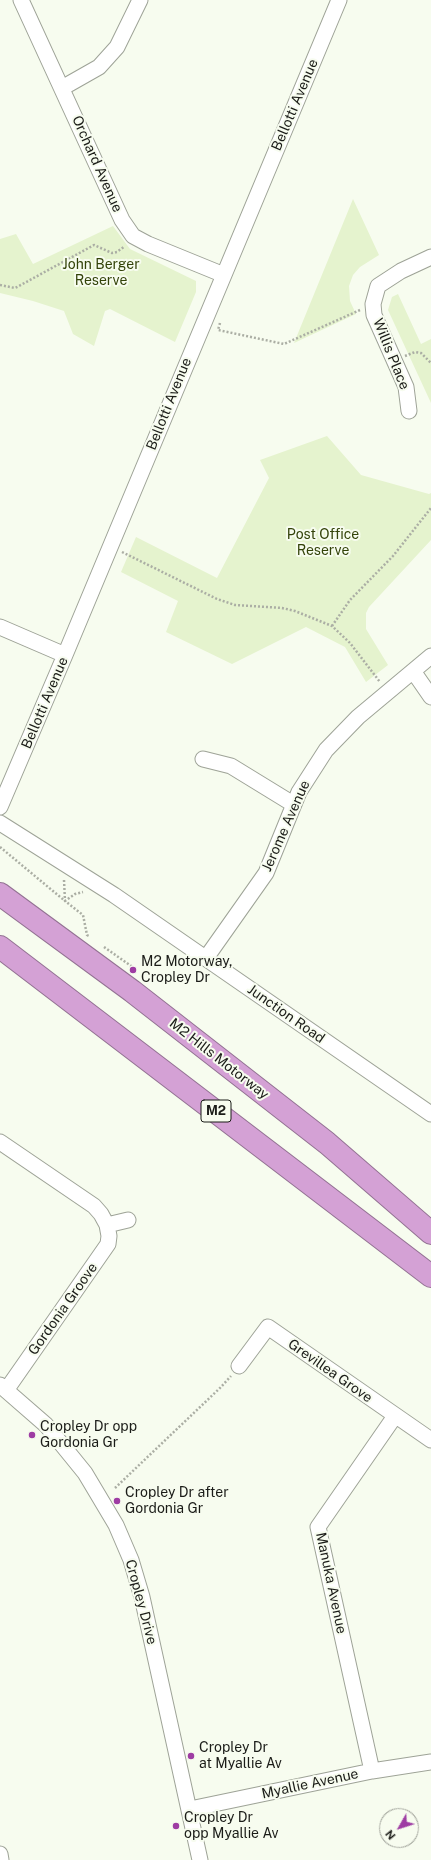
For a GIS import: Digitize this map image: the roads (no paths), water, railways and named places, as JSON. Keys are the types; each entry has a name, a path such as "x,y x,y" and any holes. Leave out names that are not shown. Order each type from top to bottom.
{"highway":[{"name":"M2 Hills Motorway","path":"0,894 132,992 327,1143 431,1233"},
{"name":"M2","path":"0,946 431,1276"}],"street":[{"name":"Orchard Avenue","path":"21,0 122,220 133,236 148,244 224,275"},
{"path":"62,88 98,67 117,47 140,0"},
{"name":"Bellotti Avenue","path":"0,807 339,0"},
{"name":"Willis Place","path":"409,411 406,387 396,360 374,315 373,304 378,286 401,271 431,257"},
{"path":"0,627 65,655"},
{"name":"Jerome Avenue","path":"206,958 266,873 273,859 293,804 309,774 335,740 358,717 431,656"},
{"path":"413,671 431,697"},
{"path":"203,759 231,766 293,804"},
{"name":"Junction Road","path":"0,823 72,867 431,1114"},
{"path":"0,1142 94,1206 101,1214 107,1225 128,1220"},
{"name":"Gordonia Groove","path":"4,1387 108,1244 110,1236 107,1225"},
{"name":"Grevillea Grove","path":"239,1366 268,1327 431,1440"},
{"name":"Cropley Drive","path":"4,1387 46,1425 86,1473 116,1525 131,1560 142,1598 190,1809 200,1860"},
{"name":"Manuka Avenue","path":"372,1771 318,1527 395,1416"},
{"name":"Myallie Avenue","path":"190,1809 372,1771 431,1762"},
{"path":"0,1854 1,1860"}],"place":[{"name":"M2 Motorway, Cropley Dr","path":"133,970"},
{"name":"Cropley Dr opp Gordonia Gr","path":"32,1435"},
{"name":"Cropley Dr after Gordonia Gr","path":"117,1501"},
{"name":"Cropley Dr at Myallie Av","path":"191,1756"},
{"name":"Cropley Dr opp Myallie Av","path":"176,1826"}],"park label":[{"name":"John Berger Reserve","path":"101,274"},
{"name":"Post Office Reserve","path":"323,544"}]}
